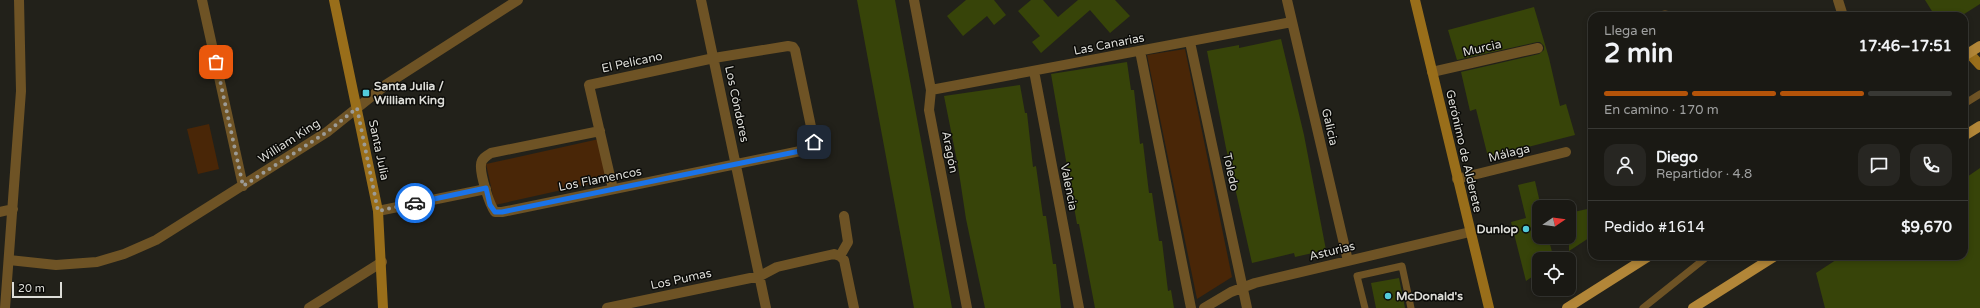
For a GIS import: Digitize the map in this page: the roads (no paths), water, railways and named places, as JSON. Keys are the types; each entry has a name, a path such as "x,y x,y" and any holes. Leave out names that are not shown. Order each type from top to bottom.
{"main road":[{"path":"1968,53 1980,46"},
{"path":"1968,134 1980,126"},
{"path":"1567,308 1643,260"},
{"path":"1693,308 1769,260"}],"street":[{"path":"5,308 21,91 19,0"},
{"path":"202,0 243,186"},
{"name":"Santa Julia","path":"334,0 378,211 382,262 383,308"},
{"name":"William King","path":"9,260 56,265 76,264 111,259 156,240 327,132 387,84 518,0"},
{"name":"Los Cóndores","path":"701,0 766,308"},
{"name":"Aragón","path":"914,0 931,90 928,110 967,308"},
{"name":"Galicia","path":"1287,0 1348,261"},
{"name":"Gerónimo de Alderete","path":"1415,0 1489,308"},
{"path":"1838,0 1842,12"},
{"name":"Las Canarias","path":"931,90 1292,22"},
{"name":"Toledo","path":"1190,42 1247,308"},
{"name":"Los Flamencos","path":"600,131 491,153 484,157 481,164 490,205 495,212 502,212 736,165 810,149 814,146 795,50 793,47 788,46 714,58"},
{"name":"Murcia","path":"1432,72 1538,48"},
{"path":"1140,51 1191,308"},
{"path":"1968,56 1980,65"},
{"name":"El Pelícano","path":"613,189 589,84 714,58"},
{"name":"Valencia","path":"1034,71 1079,308"},
{"name":"Málaga","path":"1457,179 1566,152"},
{"path":"378,211 486,188"},
{"path":"0,212 13,209"},
{"path":"844,216 848,242 840,256 844,260 854,308"},
{"name":"Asturias","path":"1204,308 1242,287 1470,232"},
{"name":"Los Pumas","path":"607,308 760,276 777,267 834,254 840,256"},
{"path":"308,308 382,262"}],"lane":[{"path":"1968,102 1980,94"},
{"path":"1642,308 1703,260"},
{"path":"1365,308 1358,276 1402,266 1411,308"}],"place":[{"name":"Santa Julia / William King","path":"366,93"},
{"name":"Dunlop","path":"1526,229"},
{"name":"McDonald's","path":"1388,296"}]}
